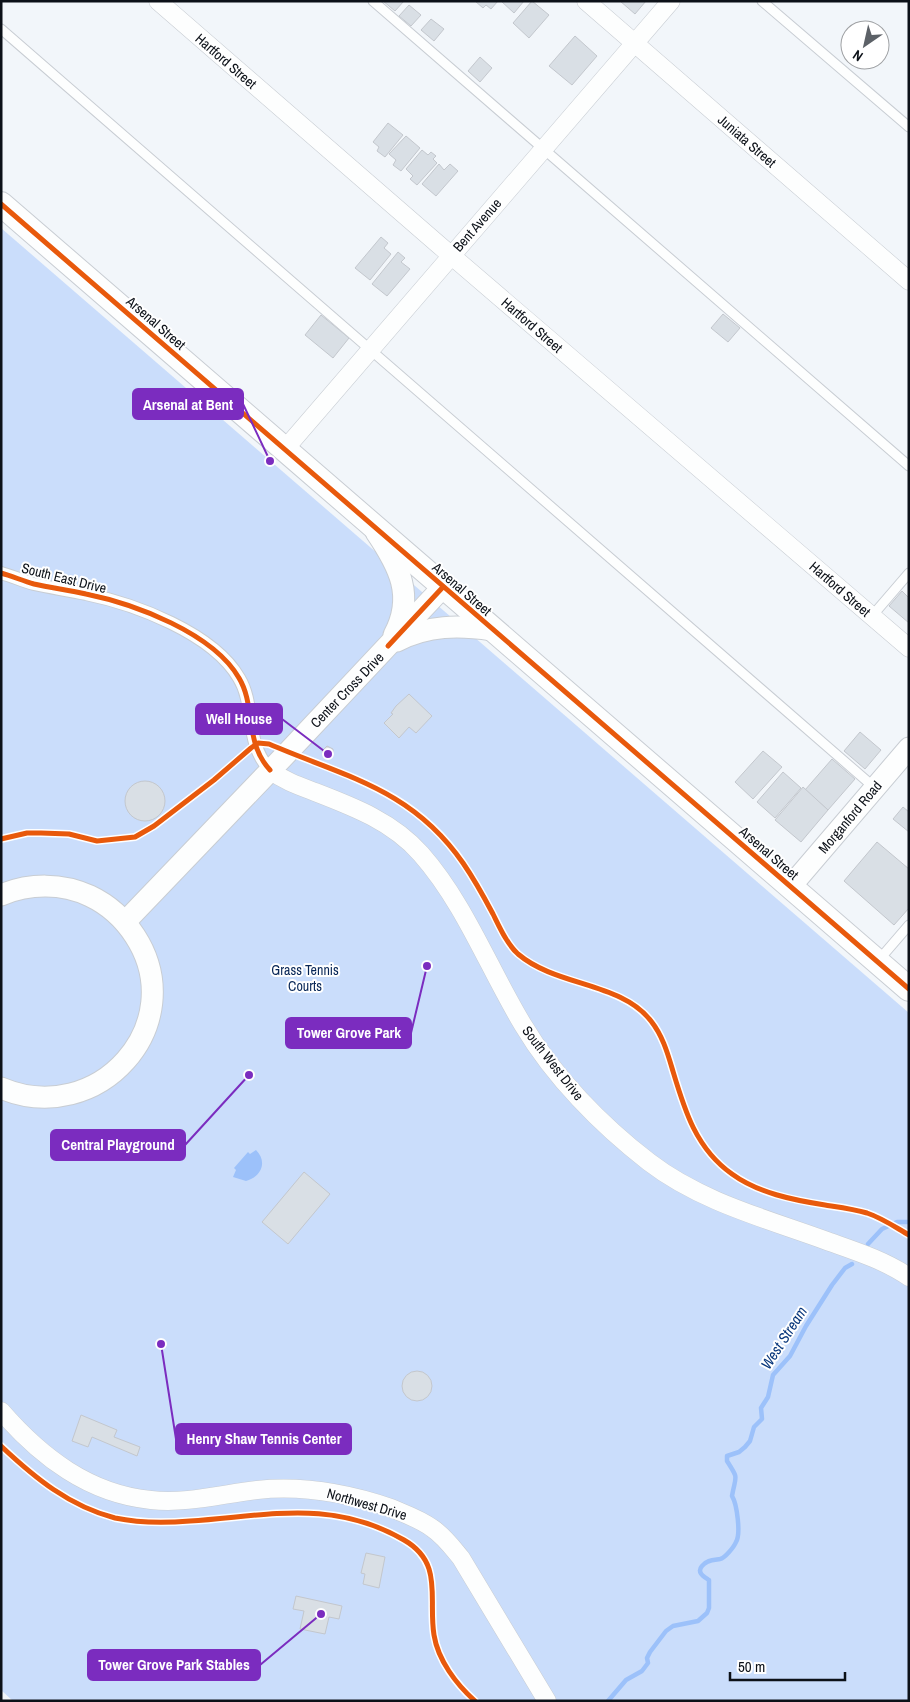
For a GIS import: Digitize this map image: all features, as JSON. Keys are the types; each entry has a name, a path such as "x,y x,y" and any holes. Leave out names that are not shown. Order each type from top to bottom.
{"main road":[{"name":"Arsenal Street","path":"1,204 909,989"}],"street":[{"name":"Hartford Street","path":"158,1 450,255 909,648"},
{"name":"Juniata Street","path":"586,1 909,281"},
{"name":"Bent Avenue","path":"285,449 450,255 671,1"},
{"path":"368,521 396,565 403,581 405,600 399,626 388,646"},
{"name":"South East Drive","path":"1,573 34,584 88,594 117,602 167,621 204,641 218,652 239,677 245,693 255,744 261,758 270,770"},
{"name":"Center Cross Drive","path":"125,922 443,587"},
{"path":"388,646 410,634 439,627 492,630"},
{"name":"Morganford Road","path":"791,886 909,748"},
{"name":"South West Drive","path":"270,770 290,783 361,811 382,822 402,836 420,853 456,904 516,1014 544,1056 561,1077 604,1122 650,1162 686,1186 710,1198 867,1256 909,1277"},
{"path":"1,895 37,886 48,886 78,891 96,899 113,910 125,922 137,939 145,956 151,984 151,1002 141,1038 119,1068 104,1080 88,1089 52,1097 33,1097 1,1088"},
{"name":"Northwest Drive","path":"1,1411 33,1445 53,1461 73,1475 111,1492 152,1500 189,1500 266,1490 305,1489 333,1492 360,1498 420,1520 433,1528 461,1558 547,1701"}],"lane":[{"path":"374,1 909,466"},
{"path":"762,1 909,127"},
{"path":"1,29 372,349 875,788"},
{"path":"872,616 909,573"},
{"path":"878,962 909,925"}],"green space":[{"name":"Grass Tennis Courts","path":"1,228 909,1013 909,1701 13,1701 1,1690"}],"water":[{"path":"256,1150 262,1159 259,1173 246,1181 233,1177 236,1170 234,1168 248,1152 250,1154"}],"building":[{"path":"383,1 404,1 395,11"},
{"path":"475,1 498,1 491,9 486,5 483,8"},
{"path":"501,1 524,1 514,13"},
{"path":"532,1 549,15 529,38 513,23"},
{"path":"620,1 646,1 635,14"},
{"path":"409,5 421,15 411,26 399,16"},
{"path":"431,19 444,29 434,41 421,30"},
{"path":"575,36 597,56 572,85 549,66"},
{"path":"480,57 492,68 480,82 468,71"},
{"path":"388,123 403,135 385,157 377,151 379,147 373,142"},
{"path":"406,136 420,148 401,171 393,165 396,160 389,154"},
{"path":"422,150 428,155 431,152 436,156 433,159 437,163 417,185 410,179 413,176 406,169"},
{"path":"439,164 444,170 450,164 458,171 436,196 422,184"},
{"path":"381,237 388,243 384,248 391,254 370,280 355,268"},
{"path":"398,252 405,258 401,262 410,269 387,296 372,284"},
{"path":"723,314 740,328 728,342 711,328"},
{"path":"321,315 349,338 333,358 305,335"},
{"path":"902,591 909,598 909,623 889,606"},
{"path":"409,694 432,716 416,733 409,727 399,738 384,723 393,714 391,713 396,706"},
{"path":"860,732 881,750 865,769 844,751"},
{"path":"327,746 333,749 333,756 326,758 322,751"},
{"path":"763,751 782,767 753,799 735,782"},
{"path":"832,759 855,779 828,810 805,790"},
{"path":"783,772 801,788 775,818 757,802"},
{"path":"149,781 156,784 162,790 165,801 164,809 156,818 149,821 141,821 134,818 126,809 125,797 128,790 137,782"},
{"path":"803,787 828,810 801,842 775,820"},
{"path":"903,807 909,812 909,832 893,819"},
{"path":"877,842 909,869 909,908 894,925 844,881"},
{"path":"304,1172 330,1194 288,1244 262,1222"},
{"path":"417,1371 428,1375 432,1386 428,1397 417,1401 406,1397 402,1386 406,1375"},
{"path":"81,1415 117,1430 114,1437 140,1447 137,1456 92,1437 88,1447 72,1441"},
{"path":"366,1553 385,1557 379,1588 363,1584 365,1574 361,1573"},
{"path":"296,1596 342,1606 339,1619 329,1617 325,1634 300,1629 304,1611 293,1609"}],"waterway":[{"name":"West Stream","path":"868,1244 882,1229 897,1222 909,1222"},
{"name":"West Stream","path":"608,1701 626,1680 642,1671 648,1663 647,1658 650,1652 666,1631 673,1626 698,1621 707,1613 709,1608 709,1580 702,1574 700,1568 704,1564 720,1559 727,1554 735,1544 738,1533 737,1512 732,1496 736,1477 727,1461 727,1456 739,1452 750,1441 754,1427 762,1419 761,1408 768,1397 773,1375 790,1356 806,1326 832,1285 845,1268 852,1264"}],"cycle path":[{"path":"1,204 909,989"},
{"path":"1,573 34,584 86,594 127,605 171,623 211,647 227,662 239,678 247,700 257,748 270,770"},
{"path":"388,646 443,587"},
{"path":"1,839 27,833 69,834 97,841 135,837 154,826 258,743 269,744 351,777 376,788 400,802 422,818 443,838 467,869 504,936 518,954 534,965 551,973 606,991 623,999 638,1008 651,1021 664,1043 681,1098 693,1126 700,1140 719,1164 742,1181 764,1191 801,1201 867,1213 909,1235"},
{"path":"1,1446 54,1490 98,1513 115,1518 143,1522 171,1522 273,1514 325,1514 377,1527 404,1540 417,1549 425,1559 429,1570 432,1582 434,1635 439,1653 449,1671 475,1701"}],"place":[{"name":"Arsenal at Bent","path":"270,461"},
{"name":"Well House","path":"328,754"},
{"name":"Tower Grove Park","path":"427,966"},
{"name":"Central Playground","path":"249,1075"},
{"name":"Henry Shaw Tennis Center","path":"161,1344"},
{"name":"Tower Grove Park Stables","path":"321,1614"}]}
